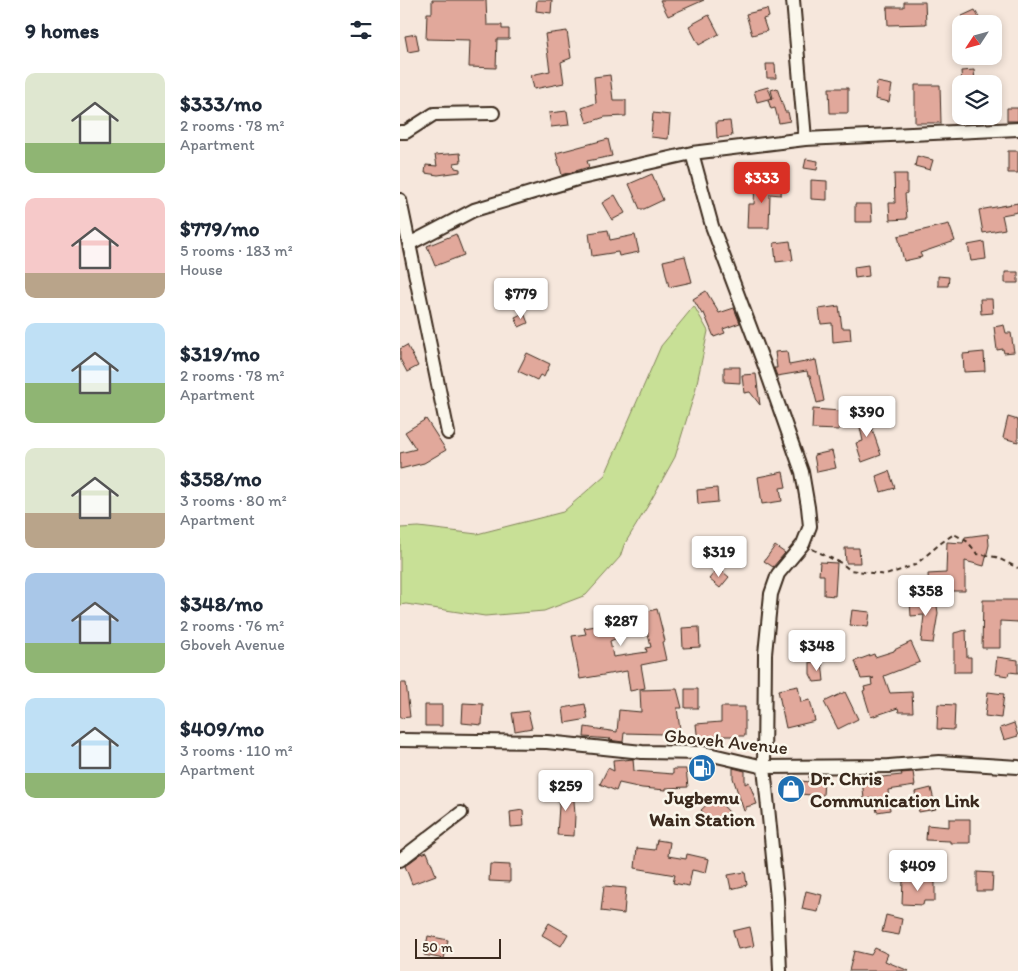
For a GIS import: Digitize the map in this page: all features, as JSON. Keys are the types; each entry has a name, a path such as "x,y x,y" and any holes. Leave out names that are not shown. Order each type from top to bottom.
{"street":[{"path":"793,0 805,139"},
{"path":"400,132 406,132 434,114 493,113"},
{"path":"409,244 474,210 577,180 692,153 805,139 1018,129"},
{"path":"692,153 712,226 802,472 808,507 810,526 803,544 778,574 771,594 765,654 764,767 777,898 780,971"},
{"path":"400,200 448,433"},
{"name":"Gboveh Avenue","path":"400,740 547,742 642,752 704,753 764,767 870,766 939,762 1018,767"},
{"path":"400,860 461,813"}],"path":[{"path":"803,544 841,563 850,570 886,575 915,565 954,534 968,542 978,554 996,557 1018,568"}],"green space":[{"path":"694,306 708,331 695,392 675,457 624,545 620,557 586,595 544,611 485,616 406,604 400,605 400,528 419,527 477,534 563,512 605,475 661,346"}],"building":[{"path":"432,0 486,0 487,25 502,25 502,29 509,29 509,39 497,39 496,68 469,67 470,40 426,39 427,13 432,13"},
{"path":"537,0 552,0 551,13 536,11"},
{"path":"660,0 704,0 668,16"},
{"path":"904,2 925,2 926,24 888,25 887,7 904,7"},
{"path":"767,9 769,17 763,19 767,31 752,35 746,14"},
{"path":"975,10 978,15 964,15"},
{"path":"709,15 719,34 699,45 689,26"},
{"path":"567,31 571,58 561,62 564,83 534,89 531,75 550,71 545,34"},
{"path":"416,34 419,50 408,52 405,36"},
{"path":"766,64 775,64 776,78 767,78"},
{"path":"974,70 974,75 961,75 961,71"},
{"path":"610,75 613,100 626,100 626,116 605,117 587,123 582,108 596,103 594,77"},
{"path":"877,82 892,85 889,102 875,99"},
{"path":"915,85 940,85 941,123 915,123"},
{"path":"768,87 772,98 757,102 754,91"},
{"path":"777,88 790,121 779,123 775,108 771,109 768,100 773,98 771,90"},
{"path":"829,88 848,88 848,113 830,113"},
{"path":"1007,108 1018,108 1018,121 1007,121"},
{"path":"567,111 569,125 551,127 549,113"},
{"path":"653,113 670,115 668,139 651,137"},
{"path":"730,121 732,136 717,138 716,122"},
{"path":"608,139 612,156 587,161 589,167 562,175 556,153"},
{"path":"1008,151 1018,151 1018,173 1008,173"},
{"path":"460,153 461,162 454,163 455,168 460,169 460,172 438,175 425,173 426,165 437,166 435,155"},
{"path":"917,156 933,160 930,170 915,166"},
{"path":"806,159 818,161 817,170 804,168"},
{"path":"652,174 663,200 640,209 629,184"},
{"path":"894,174 907,174 907,193 905,194 907,219 890,220 889,203 895,203"},
{"path":"767,180 782,181 781,195 770,194 769,228 747,228 748,204 754,204 755,183 766,184"},
{"path":"811,180 827,181 827,200 811,199"},
{"path":"615,195 625,213 612,220 602,203"},
{"path":"1018,203 1018,212 1002,215 1005,229 983,233 979,210"},
{"path":"855,204 871,204 872,222 855,222"},
{"path":"949,224 955,241 920,253 922,257 904,261 898,236"},
{"path":"608,230 610,240 635,235 639,252 619,256 618,252 592,256 589,233"},
{"path":"456,234 464,255 435,266 427,246"},
{"path":"790,241 793,260 776,262 774,243"},
{"path":"984,242 986,259 971,261 968,245"},
{"path":"685,256 692,282 669,287 663,261"},
{"path":"868,265 869,276 855,278 854,267"},
{"path":"1005,272 1018,272 1018,283 1005,283"},
{"path":"938,276 949,277 948,286 938,286"},
{"path":"706,291 719,313 734,308 740,323 723,329 725,333 714,337 704,313 702,314 693,299"},
{"path":"980,299 992,299 993,313 981,314"},
{"path":"839,306 842,328 850,328 851,340 833,342 832,323 821,324 819,309"},
{"path":"524,313 528,323 519,327 515,317"},
{"path":"1004,325 1006,333 1011,333 1014,352 1004,353 1003,349 997,350 994,327"},
{"path":"407,345 418,366 407,372 400,359 400,349"},
{"path":"787,351 789,365 816,360 824,401 817,403 807,371 777,376 774,368 777,368 775,352"},
{"path":"984,352 985,371 964,372 963,354"},
{"path":"527,353 550,364 544,377 540,375 537,380 518,371"},
{"path":"724,367 740,367 740,383 724,382"},
{"path":"756,374 760,405 750,392 744,393 742,375"},
{"path":"813,409 840,411 839,430 812,429"},
{"path":"872,411 874,425 871,426 881,455 862,462 856,443 863,441 857,414"},
{"path":"1008,417 1018,420 1018,442 1003,438"},
{"path":"426,419 446,450 424,463 400,469 400,453 416,449 405,432"},
{"path":"832,451 836,468 817,472 814,455"},
{"path":"889,471 895,488 881,492 876,476"},
{"path":"783,472 786,487 780,488 782,501 762,504 758,477"},
{"path":"717,488 718,502 698,504 697,490"},
{"path":"988,534 989,545 984,566 965,561 965,591 929,591 928,574 946,573 947,542 963,543 965,537"},
{"path":"775,546 785,553 773,567 764,561"},
{"path":"845,548 859,548 860,563 846,563"},
{"path":"820,562 837,563 835,596 824,595 824,575 819,575"},
{"path":"718,568 729,577 720,588 709,579"},
{"path":"936,599 938,613 933,643 921,642 924,615 911,616 910,601"},
{"path":"983,600 1018,600 1018,622 1000,621 1000,648 982,648"},
{"path":"657,609 665,641 662,642 666,660 641,665 645,688 630,691 627,671 580,679 572,636 586,634 584,628 608,624 607,622 631,612 632,615","holes":["646,626 651,647 646,648 647,652 613,657 610,641"]},
{"path":"852,610 870,612 868,627 850,625"},
{"path":"699,627 700,647 683,648 682,628"},
{"path":"966,630 967,657 971,657 971,672 954,672 954,633"},
{"path":"911,642 920,662 884,676 890,693 912,692 913,712 899,712 898,708 871,717 863,691 865,690 864,687 872,685 871,679 874,678 861,679 855,661 874,654 875,657 894,651"},
{"path":"997,657 1018,660 1018,673 1009,672 1008,676 995,674"},
{"path":"810,662 822,662 824,681 814,682 810,674"},
{"path":"400,683 406,683 410,717 400,718"},
{"path":"798,686 801,702 810,700 815,721 786,728 778,690"},
{"path":"677,689 682,708 677,708 681,737 665,740 664,734 624,733 623,742 584,737 585,727 617,732 619,710 641,712 640,690"},
{"path":"685,689 698,689 698,708 685,708"},
{"path":"845,692 858,719 838,729 824,702"},
{"path":"988,692 1004,694 1001,718 985,716"},
{"path":"463,703 483,704 482,725 462,723"},
{"path":"585,704 588,719 565,723 563,708"},
{"path":"938,704 955,705 954,730 937,729"},
{"path":"425,705 442,705 442,726 425,726"},
{"path":"721,707 745,707 745,736 715,736 715,742 698,743 696,724 721,722"},
{"path":"528,711 532,728 515,731 512,713"},
{"path":"1014,723 1018,736 1004,740 1000,728"},
{"path":"633,759 634,771 673,774 673,769 686,769 688,787 666,788 666,790 642,788 619,783 616,791 600,784 608,768 614,771 613,760"},
{"path":"733,768 745,771 745,784 749,782 757,804 746,807 744,811 733,778"},
{"path":"913,772 915,786 888,790 890,810 877,812 874,798 864,799 862,779"},
{"path":"809,776 824,777 823,796 800,794 799,800 783,798 785,779 809,782"},
{"path":"573,787 574,836 557,835 559,806 556,788"},
{"path":"931,788 936,809 919,812 915,792"},
{"path":"715,797 729,812 715,825 701,810"},
{"path":"523,810 524,826 511,827 510,812"},
{"path":"949,819 970,819 970,843 926,840 927,825 949,827"},
{"path":"657,840 670,842 668,856 686,859 687,854 709,859 706,873 692,870 689,886 673,883 675,875 635,868 637,848 655,850"},
{"path":"427,852 436,875 412,884 405,866 421,854"},
{"path":"490,864 510,865 510,882 489,881"},
{"path":"745,872 747,885 731,889 728,875"},
{"path":"977,872 993,873 992,891 977,891"},
{"path":"903,880 935,882 935,901 924,901 923,905 902,904"},
{"path":"604,886 626,888 624,914 601,911"},
{"path":"806,891 822,895 818,912 802,909"},
{"path":"886,915 902,919 899,935 882,932"},
{"path":"549,923 568,934 561,946 542,935"},
{"path":"750,927 754,946 738,949 733,931"},
{"path":"428,936 448,940 444,959 424,955"},
{"path":"875,948 888,954 885,961 909,971 849,971 854,951 871,955"}],"place":[{"name":"Jugbemu Wain Station","path":"702,768"},
{"name":"Dr. Chris Communication Link","path":"791,789"}]}
